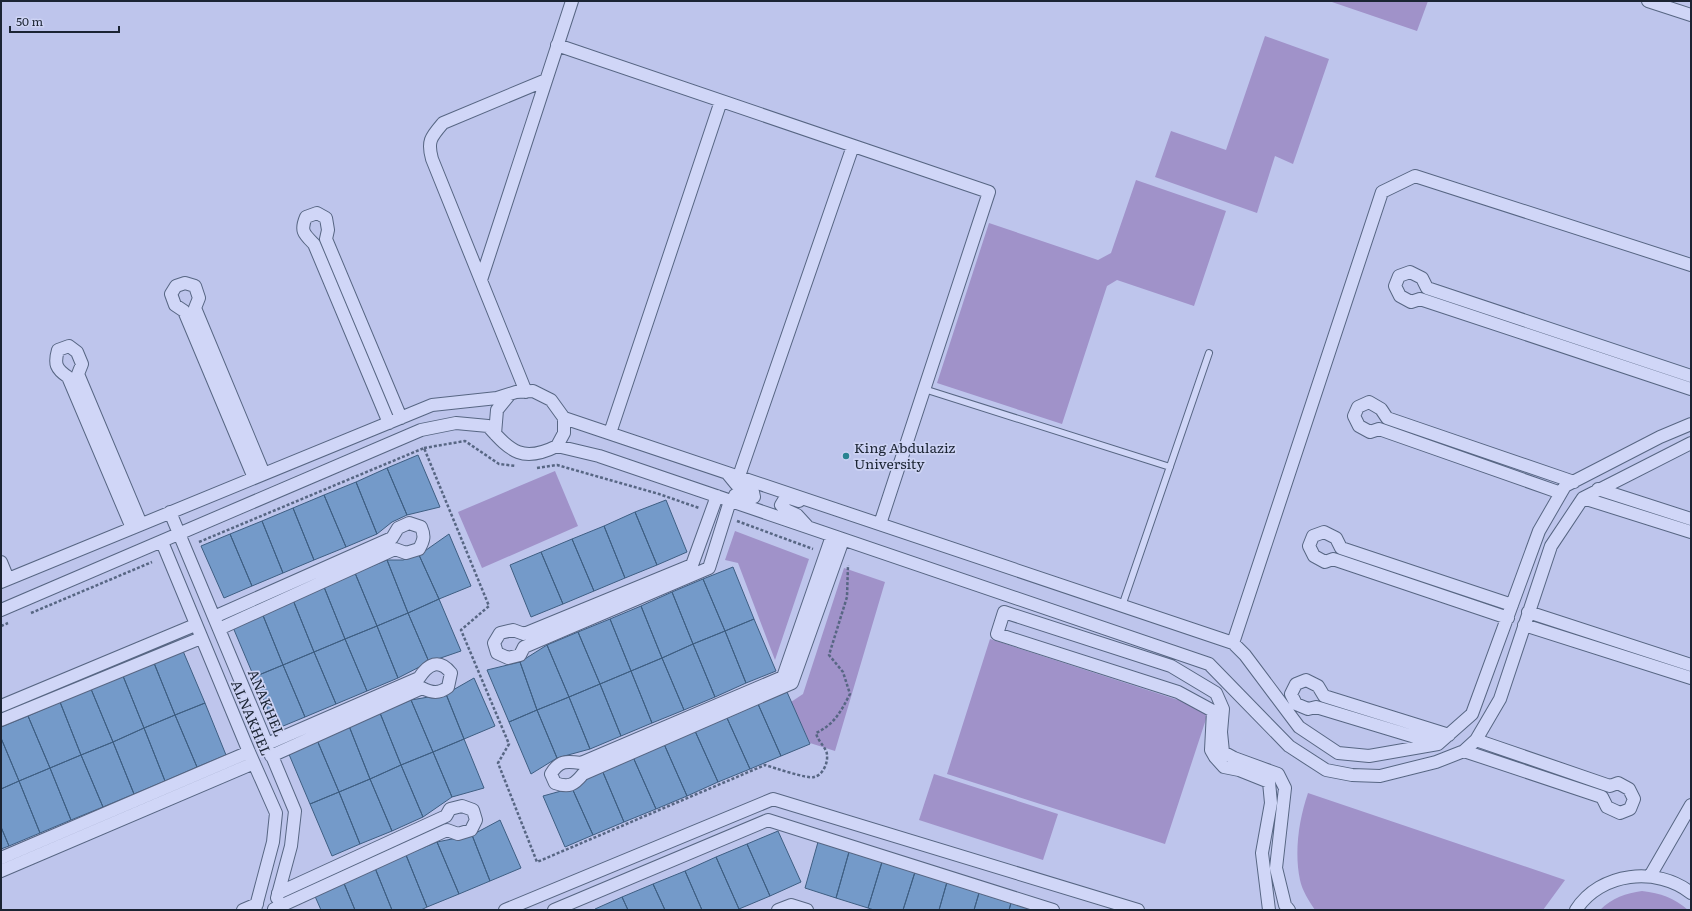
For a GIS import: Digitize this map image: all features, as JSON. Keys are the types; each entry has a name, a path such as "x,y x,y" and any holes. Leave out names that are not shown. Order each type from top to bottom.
{"street":[{"path":"481,280 572,1"},
{"path":"1648,1 1691,15"},
{"path":"557,45 989,192 880,524"},
{"path":"526,392 428,147 434,133 443,123 546,80"},
{"path":"610,433 721,101"},
{"path":"739,476 853,146"},
{"path":"1233,643 1382,192 1415,176 1691,265"},
{"path":"389,423 314,244 305,235 302,226 306,217 317,213 326,218 328,230 326,239 401,418"},
{"path":"1691,376 1427,288 1422,278 1410,272 1399,276 1395,286 1400,296 1411,302 1420,299 1691,389"},
{"path":"185,283 195,286 199,298 195,308 259,476 184,311 175,305 171,294 176,286 185,283"},
{"path":"69,346 77,352 82,364 78,374 136,526 68,377 59,371 55,360 58,350 69,346"},
{"path":"1,562 5,580 432,405 497,398 510,394 533,392 550,400 564,418 1233,643 1245,655 1299,727 1338,753 1369,756 1438,744 1472,714 1539,531 1565,486 1660,437 1691,424"},
{"path":"495,434 497,410 510,394"},
{"path":"1561,493 1379,429 1370,432 1359,426 1354,416 1358,407 1369,402 1381,409 1387,418 1574,482"},
{"path":"1,610 421,430 456,423 488,426 505,445 514,451 524,454 542,454 557,446 564,432 564,418"},
{"path":"557,446 599,456 1209,664 1289,746 1326,770 1352,775 1380,776 1436,762 1464,750 1476,740 1500,699 1550,546 1583,498 1598,489 1691,443"},
{"path":"704,492 714,487 748,499 754,497 753,492 736,484 726,472"},
{"path":"1598,489 1691,519"},
{"path":"717,496 692,565 524,634 513,630 500,633 494,643 497,653 508,658 520,655 524,647 709,568 730,501"},
{"path":"809,528 797,515 786,510 781,505 784,500 790,498 811,505 826,506"},
{"path":"1583,498 1691,532"},
{"name":"ANAKHEL","path":"170,512 295,811 291,846 274,909"},
{"path":"214,617 392,538 398,528 409,523 421,527 424,533 424,539 419,549 406,553 395,548 219,629"},
{"path":"1508,618 1333,559 1325,562 1314,556 1309,546 1313,536 1324,532 1336,538 1341,548 1512,604"},
{"path":"837,538 792,684 583,774 576,782 565,786 555,783 552,774 556,766 568,761 581,763 783,677 837,538"},
{"name":"ALNAKHEL","path":"162,542 251,758 276,813 273,842 256,907"},
{"path":"1269,910 1262,853 1271,804 1269,782 1239,770 1224,767 1215,757 1211,750 1213,711 1178,692 998,634 1004,612 1171,666 1216,693 1223,709 1220,732 1223,752 1234,758 1278,774 1285,788 1276,868 1285,905 1289,910"},
{"path":"1528,612 1691,664"},
{"path":"1,706 196,625"},
{"path":"1524,625 1691,678"},
{"path":"1,720 201,638"},
{"path":"267,744 419,678 425,669 431,665 438,664 446,667 451,673 451,679 448,687 441,692 432,692 422,688 271,756"},
{"path":"1438,744 1316,707 1308,710 1296,704 1291,694 1296,684 1306,680 1318,686 1324,696 1449,735"},
{"path":"1464,750 1602,797 1607,807 1620,812 1630,809 1634,799 1629,789 1618,783 1610,786 1476,740"},
{"path":"1,858 251,758"},
{"path":"1,871 251,758"},
{"path":"504,910 773,799 1126,908 1138,910"},
{"path":"1650,876 1691,805"},
{"path":"274,909 447,830 458,834 471,830 476,820 473,810 462,806 450,809 446,816 278,893"},
{"path":"554,910 768,820 1053,910"},
{"path":"1576,910 1579,904 1594,891 1611,881 1630,876 1650,876 1668,880 1685,888 1691,893"},
{"path":"778,910 791,905 807,910"},
{"path":"243,910 256,907"}],"lane":[{"path":"1122,606 1210,353"},
{"path":"924,389 1170,468"}],"path":[{"path":"199,542 424,448 465,441 500,464 521,467"},
{"path":"424,448 489,606 461,630 509,744 498,763 537,862 765,765 792,772 805,778 815,777 822,771 828,763 827,752 818,740 816,733 827,728 839,714 850,694 843,672 829,656 847,597 848,563"},
{"path":"535,468 557,465 660,494 703,510"},
{"path":"737,521 813,549"},
{"path":"30,614 152,562"},
{"path":"1,626 8,623"}],"shaded area":[{"path":"1329,1 1428,1 1417,31"},
{"path":"1265,36 1329,59 1293,164 1275,156 1257,213 1155,177 1171,131 1226,150"},
{"path":"1136,180 1226,211 1194,306 1117,280 1107,286 1062,424 937,383 989,223 1098,260 1111,253"},
{"path":"555,471 578,526 482,568 458,512"},
{"path":"735,531 809,559 775,660 738,563 725,560"},
{"path":"844,568 885,582 835,751 810,743 791,702 803,694"},
{"path":"990,639 1209,710 1165,844 947,774"},
{"path":"934,774 1058,814 1043,860 919,820"},
{"path":"1308,793 1565,880 1543,910 1315,910 1301,884 1297,858 1298,836"},
{"path":"1642,891 1667,897 1678,902 1688,910 1600,910 1609,902 1620,897 1630,893"}],"building":[{"path":"418,455 440,507 407,515 387,468"},
{"path":"387,468 407,515 392,522 377,534 356,482"},
{"path":"356,482 377,534 346,547 324,495"},
{"path":"324,495 346,547 314,560 293,508"},
{"path":"666,500 687,552 657,565 635,512"},
{"path":"293,508 314,560 283,573 262,521"},
{"path":"635,512 657,565 625,578 604,526"},
{"path":"262,521 283,573 252,586 230,534"},
{"path":"604,526 625,578 594,591 572,539"},
{"path":"230,534 252,586 224,598 201,546"},
{"path":"449,534 471,586 439,599 419,555"},
{"path":"572,539 594,591 563,604 541,552"},
{"path":"541,552 563,604 531,617 510,565"},
{"path":"419,555 439,599 408,613 387,560 403,560"},
{"path":"387,560 408,613 377,626 355,573"},
{"path":"733,567 754,619 725,631 703,579"},
{"path":"355,573 377,626 345,639 324,587"},
{"path":"703,579 725,631 693,644 672,592"},
{"path":"324,587 345,639 314,652 293,600"},
{"path":"672,592 693,644 662,658 641,606"},
{"path":"439,599 461,651 429,662 408,613"},
{"path":"293,600 314,652 283,665 262,613"},
{"path":"641,606 662,658 631,671 610,619"},
{"path":"262,613 283,665 254,677 232,625"},
{"path":"408,613 429,662 398,678 377,626"},
{"path":"610,619 631,671 600,684 578,632"},
{"path":"754,619 776,671 746,683 725,631"},
{"path":"377,626 398,678 367,691 345,639"},
{"path":"725,631 746,683 715,697 693,644"},
{"path":"578,632 600,684 569,697 547,645"},
{"path":"345,639 367,691 336,704 314,652"},
{"path":"693,644 715,697 684,710 662,658"},
{"path":"547,645 569,697 537,710 520,662"},
{"path":"183,651 205,703 175,715 154,663"},
{"path":"314,652 336,704 305,717 283,665"},
{"path":"662,658 684,710 652,723 631,671"},
{"path":"520,662 537,710 509,722 487,670"},
{"path":"154,663 175,715 144,728 123,676"},
{"path":"283,665 305,717 276,729 254,677"},
{"path":"631,671 652,723 621,736 600,684"},
{"path":"123,676 144,728 113,742 91,689"},
{"path":"474,678 495,726 464,739 446,694"},
{"path":"600,684 621,736 590,749 569,697"},
{"path":"91,689 113,742 81,755 60,702"},
{"path":"787,692 810,744 781,756 758,704"},
{"path":"446,694 464,739 433,752 411,700"},
{"path":"569,697 590,749 557,758 537,710"},
{"path":"411,700 433,752 401,765 380,713"},
{"path":"60,702 81,755 50,768 28,716"},
{"path":"205,703 226,755 197,767 175,715"},
{"path":"758,704 781,756 750,769 727,718"},
{"path":"537,710 557,758 531,774 509,722"},
{"path":"380,713 401,765 370,779 349,726"},
{"path":"175,715 197,767 165,781 144,728"},
{"path":"28,716 50,768 19,781 1,738 1,727"},
{"path":"727,718 750,769 718,782 695,731"},
{"path":"349,726 370,779 339,792 317,740"},
{"path":"144,728 165,781 134,794 113,742"},
{"path":"695,731 718,782 687,796 664,744"},
{"path":"1,738 19,781 1,789"},
{"path":"464,739 484,788 452,797 433,752"},
{"path":"317,740 339,792 310,804 288,752"},
{"path":"113,742 134,794 103,807 81,755"},
{"path":"664,744 687,796 656,809 633,757"},
{"path":"433,752 452,797 423,817 401,765"},
{"path":"81,755 103,807 71,820 50,768"},
{"path":"633,757 656,809 624,822 602,770"},
{"path":"401,765 423,817 392,831 370,779"},
{"path":"50,768 71,820 40,833 19,781"},
{"path":"602,770 624,822 593,835 572,788"},
{"path":"370,779 392,831 360,844 339,792"},
{"path":"19,781 40,833 9,846 1,827 1,789"},
{"path":"572,788 593,835 565,847 543,796"},
{"path":"339,792 360,844 332,856 310,804"},
{"path":"500,820 521,868 490,881 472,835"},
{"path":"1,827 9,846 1,849"},
{"path":"778,831 801,882 770,896 747,844"},
{"path":"472,835 490,881 459,894 437,842"},
{"path":"437,842 459,894 427,907 406,855"},
{"path":"818,842 849,852 836,898 805,888"},
{"path":"747,844 770,896 739,909 716,857"},
{"path":"849,852 882,862 868,908 836,898"},
{"path":"406,855 427,907 421,910 392,910 375,868"},
{"path":"716,857 739,909 702,910 685,871"},
{"path":"882,862 915,872 903,910 874,910 868,908"},
{"path":"375,868 392,910 355,910 343,881"},
{"path":"685,871 702,910 665,910 653,884"},
{"path":"915,872 947,882 939,910 903,910"},
{"path":"343,881 355,910 321,910 314,894"},
{"path":"947,882 979,893 974,910 939,910"},
{"path":"653,884 665,910 628,910 622,897"},
{"path":"979,893 1011,903 1009,910 974,910"},
{"path":"622,897 628,910 595,910 595,909"},
{"path":"1011,903 1033,910 1009,910"}],"place":[{"name":"King Abdulaziz University","path":"846,456"}]}
